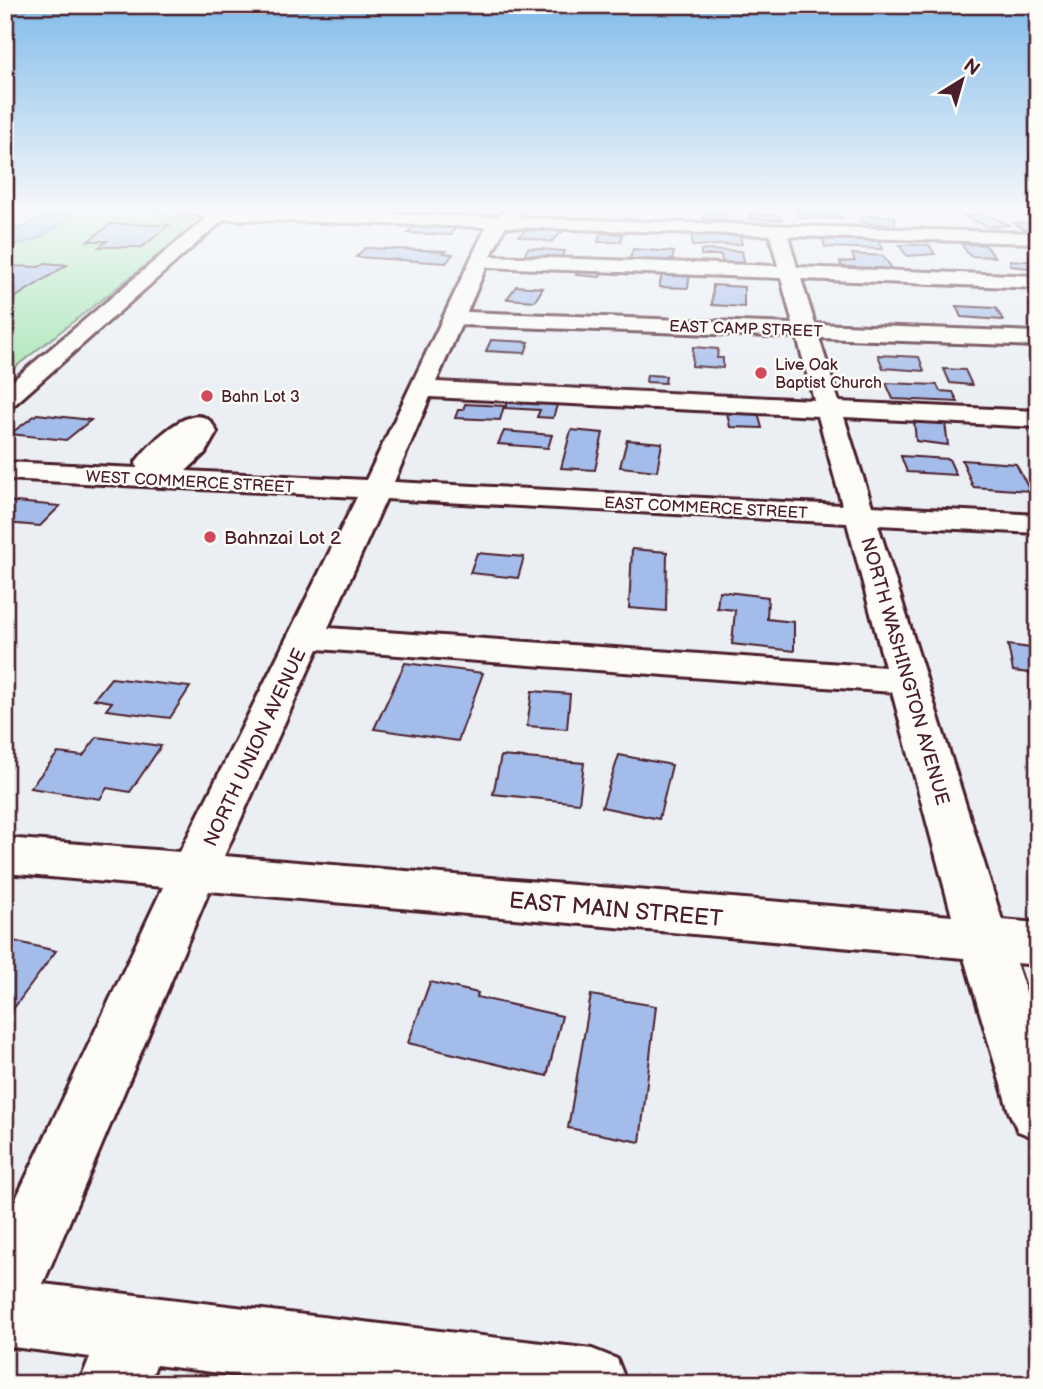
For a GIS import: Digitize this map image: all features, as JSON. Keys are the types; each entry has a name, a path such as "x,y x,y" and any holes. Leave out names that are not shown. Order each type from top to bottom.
{"street":[{"path":"5,400 152,273"},
{"name":"NORTH UNION AVENUE","path":"5,1295 194,873 475,273"},
{"path":"784,273 1038,282"},
{"name":"NORTH WASHINGTON AVENUE","path":"789,273 983,940 1038,1112"},
{"name":"EAST CAMP STREET","path":"455,318 1038,339"},
{"path":"421,389 1038,419"},
{"name":"WEST COMMERCE STREET","path":"5,470 374,491"},
{"name":"EAST COMMERCE STREET","path":"374,491 1038,524"},
{"path":"306,637 909,681"},
{"name":"EAST MAIN STREET","path":"5,855 1038,944"},
{"path":"5,1312 125,1356 592,1384"}],"green space":[{"path":"5,273 136,273 5,375"}],"building":[{"path":"5,273 54,273 11,300 5,299"},
{"path":"577,273 602,273 600,277 576,275"},
{"path":"663,273 690,273 688,288 659,287"},
{"path":"713,285 744,287 744,307 712,305"},
{"path":"516,286 543,288 535,301 507,299"},
{"path":"956,306 996,308 1003,320 961,317"},
{"path":"491,340 529,342 525,353 486,351"},
{"path":"693,347 718,349 717,358 723,358 723,368 692,366"},
{"path":"878,355 919,357 924,371 883,368"},
{"path":"944,369 965,370 972,385 950,383"},
{"path":"647,375 666,376 665,383 646,382"},
{"path":"886,383 937,385 940,391 953,392 958,402 893,399"},
{"path":"509,399 558,402 553,418 537,417 540,410 505,408"},
{"path":"465,404 504,406 500,420 455,418 458,410 463,410"},
{"path":"727,413 758,413 762,428 730,427"},
{"path":"37,414 91,420 66,440 10,434"},
{"path":"914,420 945,423 948,445 916,441"},
{"path":"571,430 603,433 595,470 561,468"},
{"path":"504,431 552,435 548,448 498,444"},
{"path":"627,440 662,443 657,471 620,467"},
{"path":"901,456 949,459 956,475 907,472"},
{"path":"962,460 1016,464 1030,491 973,487"},
{"path":"5,501 60,506 40,526 5,523"},
{"path":"632,549 667,552 666,611 629,608"},
{"path":"477,553 524,557 518,578 470,573"},
{"path":"719,591 768,597 767,619 794,622 794,651 732,644 735,610 717,608"},
{"path":"1008,645 1038,649 1038,674 1013,671"},
{"path":"405,663 483,673 458,741 374,729"},
{"path":"111,678 190,687 170,718 106,710 112,702 94,699"},
{"path":"532,691 570,694 567,729 527,726"},
{"path":"97,737 161,746 130,792 107,788 100,799 30,788 58,753 83,756"},
{"path":"619,755 672,765 659,819 602,807"},
{"path":"501,756 584,763 579,803 493,794"},
{"path":"5,939 56,951 5,1020"},
{"path":"430,982 478,993 477,997 562,1016 547,1076 408,1043"},
{"path":"591,995 656,1006 640,1142 568,1128"}],"place":[{"name":"Live Oak Baptist Church","path":"761,373"},
{"name":"Bahn Lot 3","path":"207,396"},
{"name":"Bahnzai Lot 2","path":"210,537"}]}
